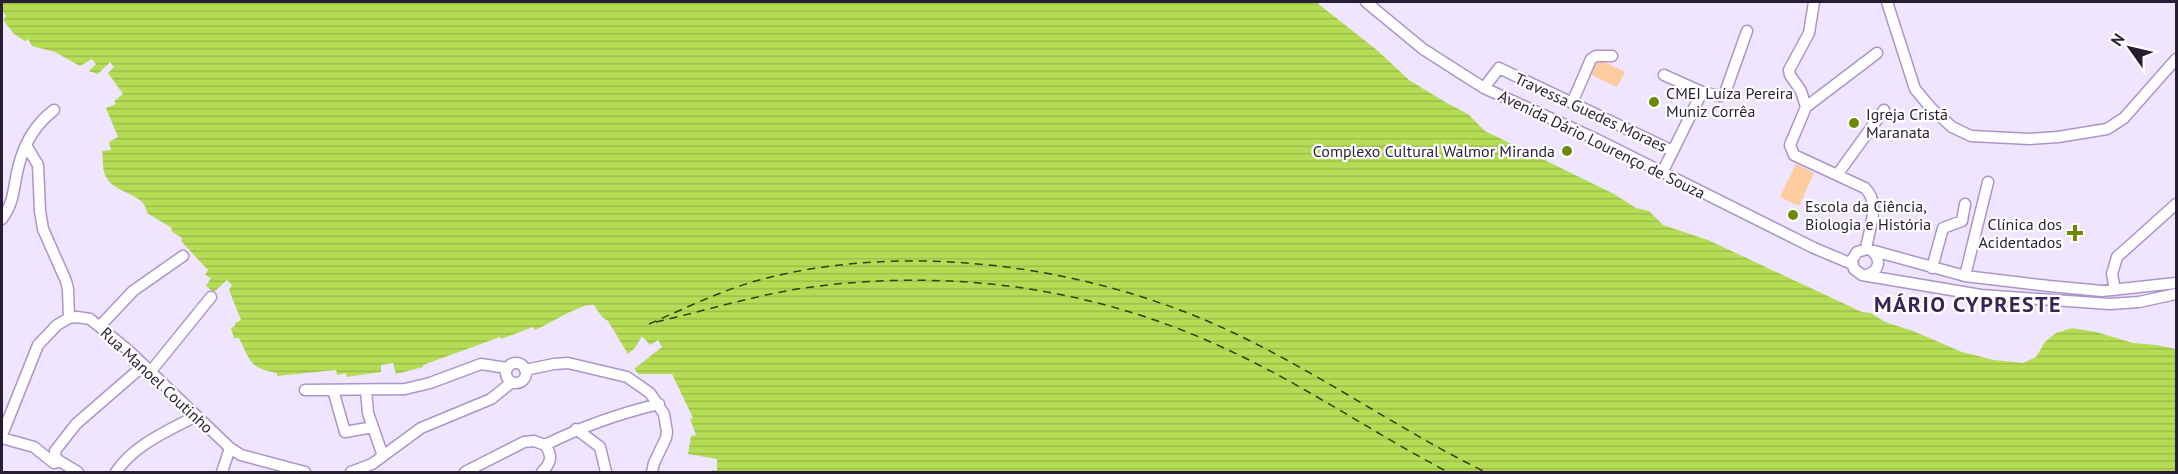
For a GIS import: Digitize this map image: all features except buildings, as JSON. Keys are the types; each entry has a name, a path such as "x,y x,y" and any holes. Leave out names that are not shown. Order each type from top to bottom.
{"street":[{"name":"Avenida Dário Lourenço de Souza","path":"1366,2 1423,49 1485,88 1596,139 1814,248 1852,264"},
{"path":"1806,107 1801,91 1789,70 1809,33 1814,2"},
{"path":"1887,2 1915,89 1946,122 1971,136 2030,139 2107,129 2124,118 2176,59"},
{"path":"1664,75 1702,92 1720,96 1724,94 1747,30"},
{"path":"1869,250 1873,198 1865,188 1794,155 1791,150 1791,141 1806,107 1877,53"},
{"path":"1572,103 1591,59 1596,56 1611,56"},
{"name":"Travessa Guedes Moraes","path":"1485,88 1499,68 1674,151"},
{"path":"1662,173 1702,92"},
{"path":"2,219 12,202 26,145 42,119 54,110"},
{"path":"1837,175 1884,110"},
{"path":"26,145 38,165 41,222 66,281 69,318 57,325 38,345 2,436 34,447 54,463 61,461"},
{"path":"1965,276 1988,182"},
{"path":"1932,268 1943,228 1958,224 1962,220 1965,204"},
{"path":"2115,290 2112,274 2117,256 2176,204"},
{"path":"1866,275 1874,272 1878,265 1877,257 1869,250"},
{"path":"2176,283 2102,291 2049,286 1965,276 1869,250 1855,253 1852,264 1857,272 1866,275 1981,295 2110,304 2139,302 2176,294"},
{"path":"100,326 133,291 183,256"},
{"path":"2047,299 2049,286"},
{"path":"78,472 56,459 55,451 76,424 147,368 211,297"},
{"name":"Rua Manoel Coutinho","path":"69,318 90,319 100,326 230,448 241,454 305,472"},
{"path":"305,390 405,389 481,364 502,367 518,364 525,370 568,363 627,377 650,393 659,404 664,414 667,432 652,472"},
{"path":"502,367 512,382"},
{"path":"351,472 383,456 421,428 482,404 512,382 523,379 525,370"},
{"path":"333,390 345,432 373,427"},
{"path":"366,391 368,412 383,456"},
{"path":"545,445 576,429 615,414 659,404"},
{"path":"116,472 135,452 156,437 196,416"},
{"path":"576,429 600,447 606,472"},
{"path":"465,472 524,442 534,441 545,445 551,453 551,459 542,472"},
{"path":"222,472 230,448"}],"shaded area":[{"path":"2,2 1316,2 1378,51 1409,80 1468,114 1485,131 1614,194 1636,208 1649,211 1663,225 1708,240 1862,312 1871,313 1885,322 1962,352 1994,360 2023,363 2036,357 2045,342 2056,333 2072,328 2096,332 2133,343 2176,349 2176,472 712,472 712,470 717,471 717,459 688,454 691,436 696,435 690,419 693,418 672,374 639,374 634,369 662,347 658,340 650,345 642,336 635,348 628,354 608,321 602,317 594,305 574,310 535,330 533,327 501,339 500,337 423,365 423,367 396,374 393,363 381,365 381,372 347,377 346,373 337,375 336,370 277,376 277,373 256,366 252,363 239,338 234,338 231,328 241,320 229,290 232,285 227,280 214,292 206,286 211,278 205,275 208,270 181,241 182,238 171,231 172,228 147,213 142,202 113,185 106,177 102,151 111,150 109,142 118,137 106,108 116,104 114,101 123,94 108,73 114,67 110,62 98,74 89,71 96,64 92,59 80,66 55,52 32,46 28,39 25,41 14,34 3,20 6,16 2,10"},
{"path":"1598,59 1625,72 1617,87 1590,74"},
{"path":"1796,164 1814,173 1799,206 1780,197"}],"ferry route":[{"path":"649,324 748,283 821,267 881,262 942,262 1004,267 1065,277 1125,292 1182,311 1236,334 1485,472"},
{"path":"656,322 779,292 852,283 907,280 962,282 1016,287 1070,297 1123,310 1175,327 1226,349 1283,378 1448,472"}],"place":[{"name":"CMEI Luíza Pereira Muniz Corrêa","path":"1654,102"},
{"name":"Igreja Cristã Maranata","path":"1854,123"},
{"name":"Complexo Cultural Walmor Miranda","path":"1567,151"},
{"name":"Escola da Ciência, Biologia e História","path":"1793,215"},
{"name":"Clínica dos Acidentados","path":"2075,233"}],"district":[{"name":"MÁRIO CYPRESTE","path":"1968,304"}]}
